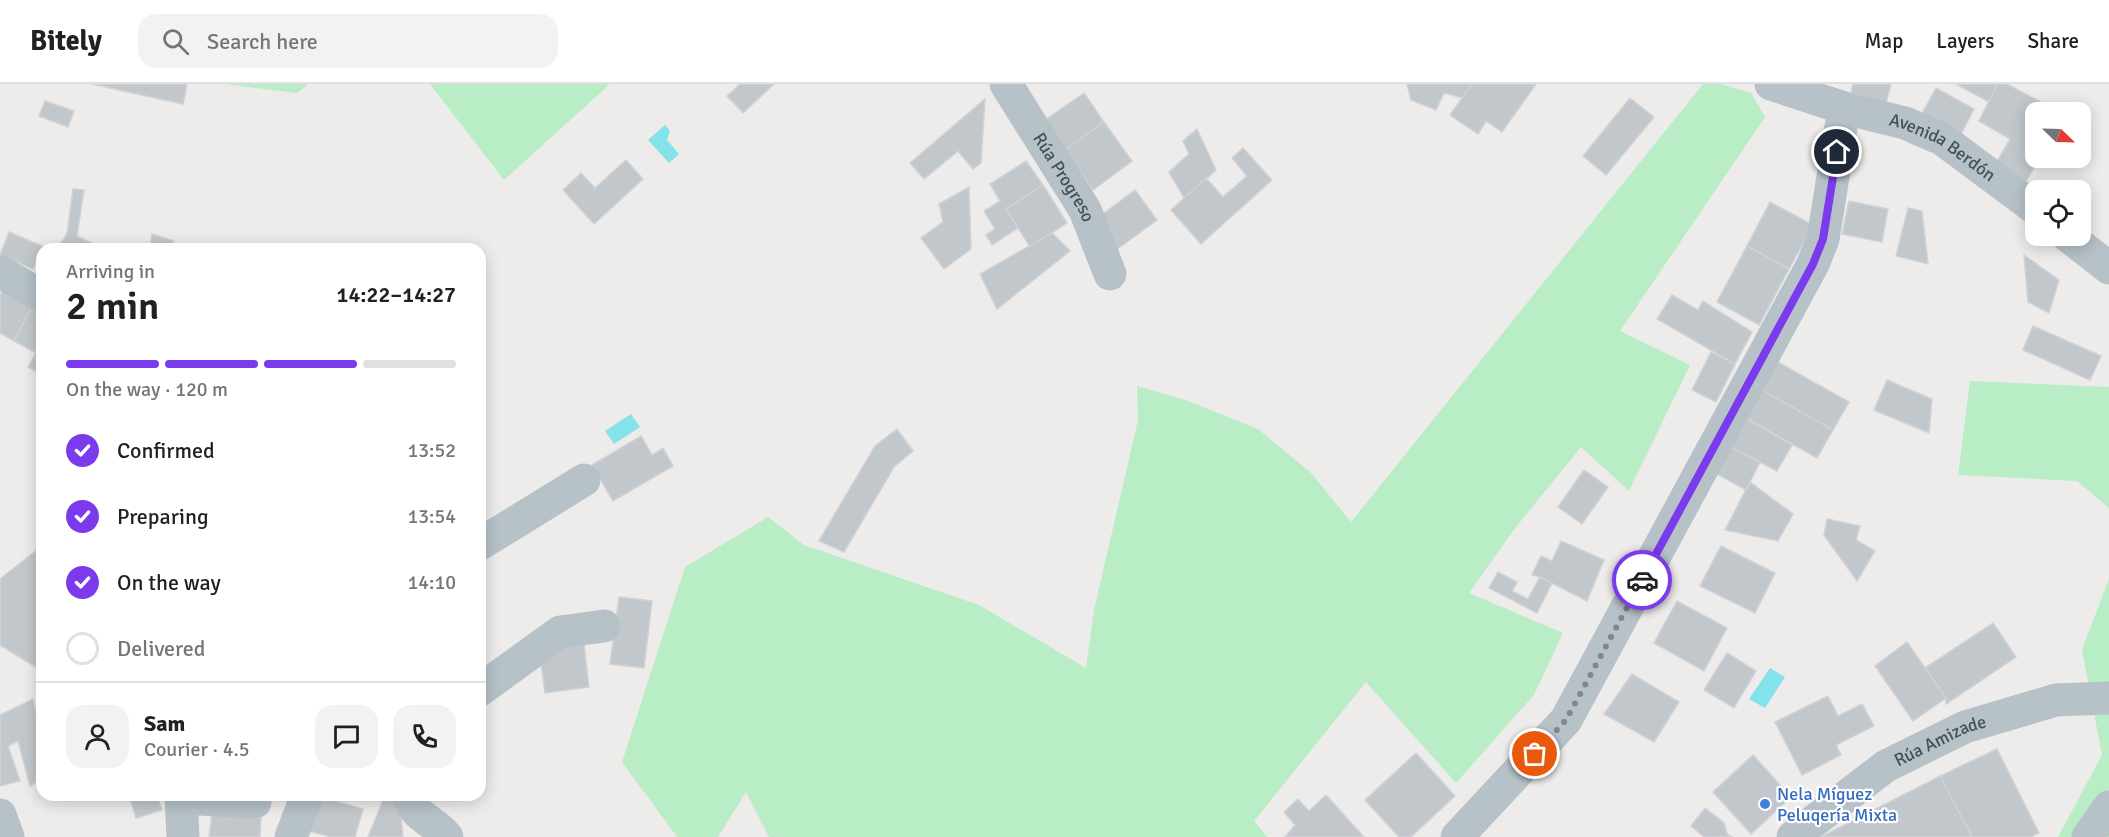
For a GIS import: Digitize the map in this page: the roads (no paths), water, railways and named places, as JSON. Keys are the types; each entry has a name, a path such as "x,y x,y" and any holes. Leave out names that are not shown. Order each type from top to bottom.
{"street":[{"name":"Rúa Progreso","path":"1006,84 1084,210 1110,274"},
{"name":"Avenida Berdón","path":"1771,84 1844,108 1905,123 1942,139 2025,201"},
{"path":"1457,837 1566,720 1813,264 1823,239 1844,108"},
{"path":"2081,246 2109,268"},
{"path":"0,273 36,293"},
{"path":"486,540 584,480"},
{"path":"486,686 560,632 604,626"},
{"name":"Rúa Amizade","path":"1793,837 1886,766 1965,727 2056,700 2109,698"},
{"path":"182,801 183,837"},
{"path":"240,801 255,802"},
{"path":"291,837 304,801"},
{"path":"411,801 419,817 439,827 447,837"},
{"path":"2088,837 2109,807"},
{"path":"0,815 8,837"}],"water":[{"path":"665,125 670,131 667,140 679,154 669,163 648,140"},
{"path":"631,414 640,427 614,444 605,431"},
{"path":"1770,668 1785,677 1765,708 1749,699"}],"place":[{"name":"Nela Míguez Peluqería Mixta","path":"1765,804"}]}
